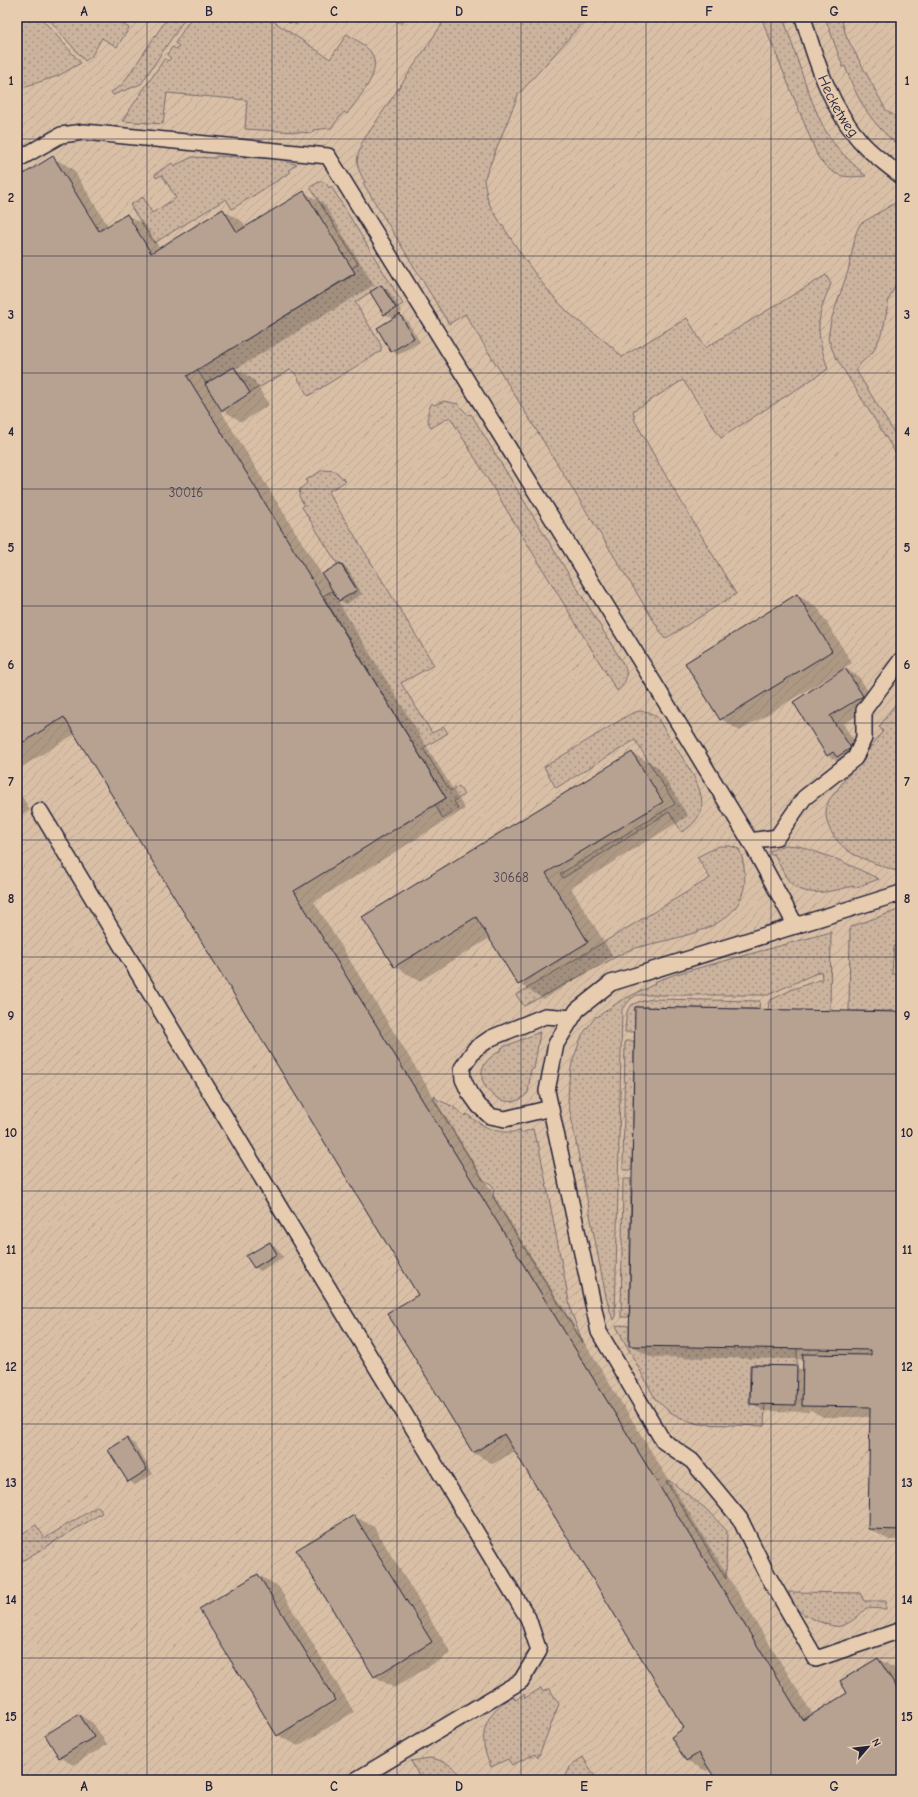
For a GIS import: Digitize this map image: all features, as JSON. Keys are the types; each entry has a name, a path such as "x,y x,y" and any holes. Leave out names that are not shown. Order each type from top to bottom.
{"lane":[{"name":"Hecketweg","path":"803,17 814,55 838,109 864,144 901,176"},
{"path":"17,160 61,135 84,132 328,156 750,841 796,926"},
{"path":"750,841 777,837 804,798 855,758 864,738 864,710 901,660"},
{"path":"40,811 528,1618 539,1651 521,1681 356,1780"},
{"path":"901,893 611,983 577,1010 556,1044 547,1091 599,1332 663,1441 692,1461 740,1519 768,1574 816,1660 901,1630"},
{"path":"551,1108 505,1119 490,1116 479,1106 469,1092 462,1079 462,1068 475,1049 491,1038 545,1016 572,1018"}],"shaded area":[{"path":"17,17 901,17 901,1780 17,1780"},
{"path":"17,17 40,17 81,63 58,76 17,89"},
{"path":"47,17 112,17 129,28 117,47 102,38 91,57 85,61"},
{"path":"168,17 186,17 141,84 113,95 111,92 122,85"},
{"path":"192,17 267,17 330,59 347,34 370,51 374,59 372,76 363,92 347,114 344,112 331,128 313,130 313,133 245,129 247,100 167,93 163,124 122,121 165,58 168,61 171,58 167,55 172,47 176,49 179,46 175,43"},
{"path":"439,17 590,17 577,29 518,95 484,180 488,201 493,211 537,277 568,312 622,357 687,318 705,348 826,275 831,284 822,307 819,326 819,336 828,369 721,438 683,380 633,411 635,421 659,464 736,594 665,639 465,314 449,324 363,183 365,182 358,168 357,160 362,146 361,144 442,24 436,20"},
{"path":"761,17 783,17 807,89 825,130 838,149 866,176 850,177 839,175 829,169 818,157"},
{"path":"825,17 841,17 846,36 886,110 901,120 901,148 881,130 861,101 845,66 843,67"},
{"path":"216,156 286,159 286,162 297,164 289,170 291,172 232,209 226,199 154,243 130,205 143,197 152,213 176,198 162,175 156,178 155,174 172,163 174,166 192,157 216,158"},
{"path":"321,181 326,183 329,188 331,186 403,304 396,308 382,285 355,302 381,345 381,351 308,396 295,373 290,370 249,393 234,367 206,384 197,369 355,274 352,268 358,264 310,187"},
{"path":"900,200 901,274 889,299 883,330 873,352 856,370 901,444 901,449 895,452 835,356 828,339 831,320 848,271 856,233 860,224"},
{"path":"444,401 458,404 468,415 471,414 624,665 626,669 626,679 617,691 450,417 431,428 429,425 428,412 430,406 432,403 434,405"},
{"path":"323,470 335,471 346,481 328,492 434,665 401,683 432,733 444,727 448,733 423,748 450,791 459,786 464,795 454,801 458,809 443,819 435,805 446,798 323,596 332,591 339,600 357,589 341,563 338,565 302,507 304,505 299,496 300,489 307,483 306,480"},
{"path":"901,696 901,868 896,871 848,851 831,832 826,816 826,808 829,800 883,731 879,727"},
{"path":"640,711 649,712 657,717 694,777 701,796 702,806 699,815 693,824 682,832 669,812 563,878 560,874 675,804 635,740 556,788 544,767 632,713"},
{"path":"784,845 799,846 839,860 879,879 854,888 853,886 828,892 810,892 802,890 794,886 788,880 774,854 771,855 770,851"},
{"path":"719,846 730,846 739,849 744,868 744,888 738,904 727,916 713,925 696,932 627,951 524,1006 516,995 710,878 697,857"},
{"path":"901,909 901,946 894,946 892,974 901,974 901,1011 849,1011 850,927"},
{"path":"831,932 830,1011 768,1010 769,1001 793,989 822,979 821,971 768,995 637,995 632,998 622,1009 615,1319 613,1320 606,1297 568,1101 569,1080 572,1063 582,1035 596,1016 597,1017 620,1001 655,984 654,982 676,974"},
{"path":"653,999 760,1001 759,1009 635,1007 635,1032 625,1032 626,1016 629,1007 637,1002"},
{"path":"540,1032 534,1069 531,1069 528,1093 519,1100 509,1102 492,1094 486,1087 482,1078 482,1069 487,1061 502,1050 501,1048"},
{"path":"625,1041 634,1041 632,1170 623,1170"},
{"path":"435,1096 436,1099 452,1106 465,1116 467,1114 485,1127 505,1132 520,1131 521,1133 533,1129 536,1142 538,1142 571,1311 583,1343 493,1197 494,1188 491,1184 483,1180 432,1097"},
{"path":"623,1179 631,1179 629,1317 621,1317"},
{"path":"616,1326 629,1326 629,1345 797,1348 797,1366 750,1365 749,1404 765,1404 764,1426 698,1424 683,1419 670,1412 656,1400"},
{"path":"666,1481 670,1481 705,1508 727,1531 726,1579"},
{"path":"98,1506 102,1513 17,1564 17,1537 36,1525 45,1538"},
{"path":"789,1592 860,1593 864,1601 886,1601 886,1609 866,1608 848,1623 841,1626 832,1626 801,1613 792,1602"},
{"path":"541,1688 543,1692 549,1688 559,1704 538,1758 535,1754 512,1765 508,1759 491,1767 486,1756 484,1745 484,1735 489,1718 495,1710 513,1696 516,1700 524,1694 525,1698"},
{"path":"583,1757 597,1780 564,1780 571,1765"},
{"path":"429,1758 445,1762 457,1771 465,1780 421,1780 411,1761"}],"building":[{"path":"286,17 293,17 290,23 284,19"},
{"path":"53,156 99,231 127,214 151,253 223,209 237,232 304,191 355,273 187,376 446,798 294,891 803,1720 847,1693 840,1681 878,1658 901,1694 901,1780 716,1780 699,1753 686,1761 671,1737 684,1728 504,1434 473,1453 387,1313 418,1295 64,717 17,746 17,178"},
{"path":"381,285 396,308 384,315 370,292"},
{"path":"400,314 414,338 391,352 377,328"},
{"path":"234,367 250,393 222,411 205,384"},
{"path":"340,563 357,590 339,601 322,574"},
{"path":"797,594 832,651 720,720 685,663"},
{"path":"845,668 863,696 830,716 851,748 837,757 833,752 827,756 793,702"},
{"path":"632,752 663,802 546,873 588,942 518,985 476,917 394,967 362,917"},
{"path":"635,1007 901,1012 901,1530 868,1529 870,1407 802,1406 803,1354 871,1355 871,1350 629,1346"},
{"path":"270,1242 277,1254 254,1268 246,1256"},
{"path":"751,1365 797,1366 796,1405 750,1404"},
{"path":"127,1438 147,1470 128,1482 108,1450"},
{"path":"354,1515 432,1642 374,1677 296,1550"},
{"path":"258,1574 335,1700 277,1736 199,1609"},
{"path":"79,1714 94,1737 59,1758 45,1735"},
{"path":"88,1775 92,1780 80,1780"}]}
